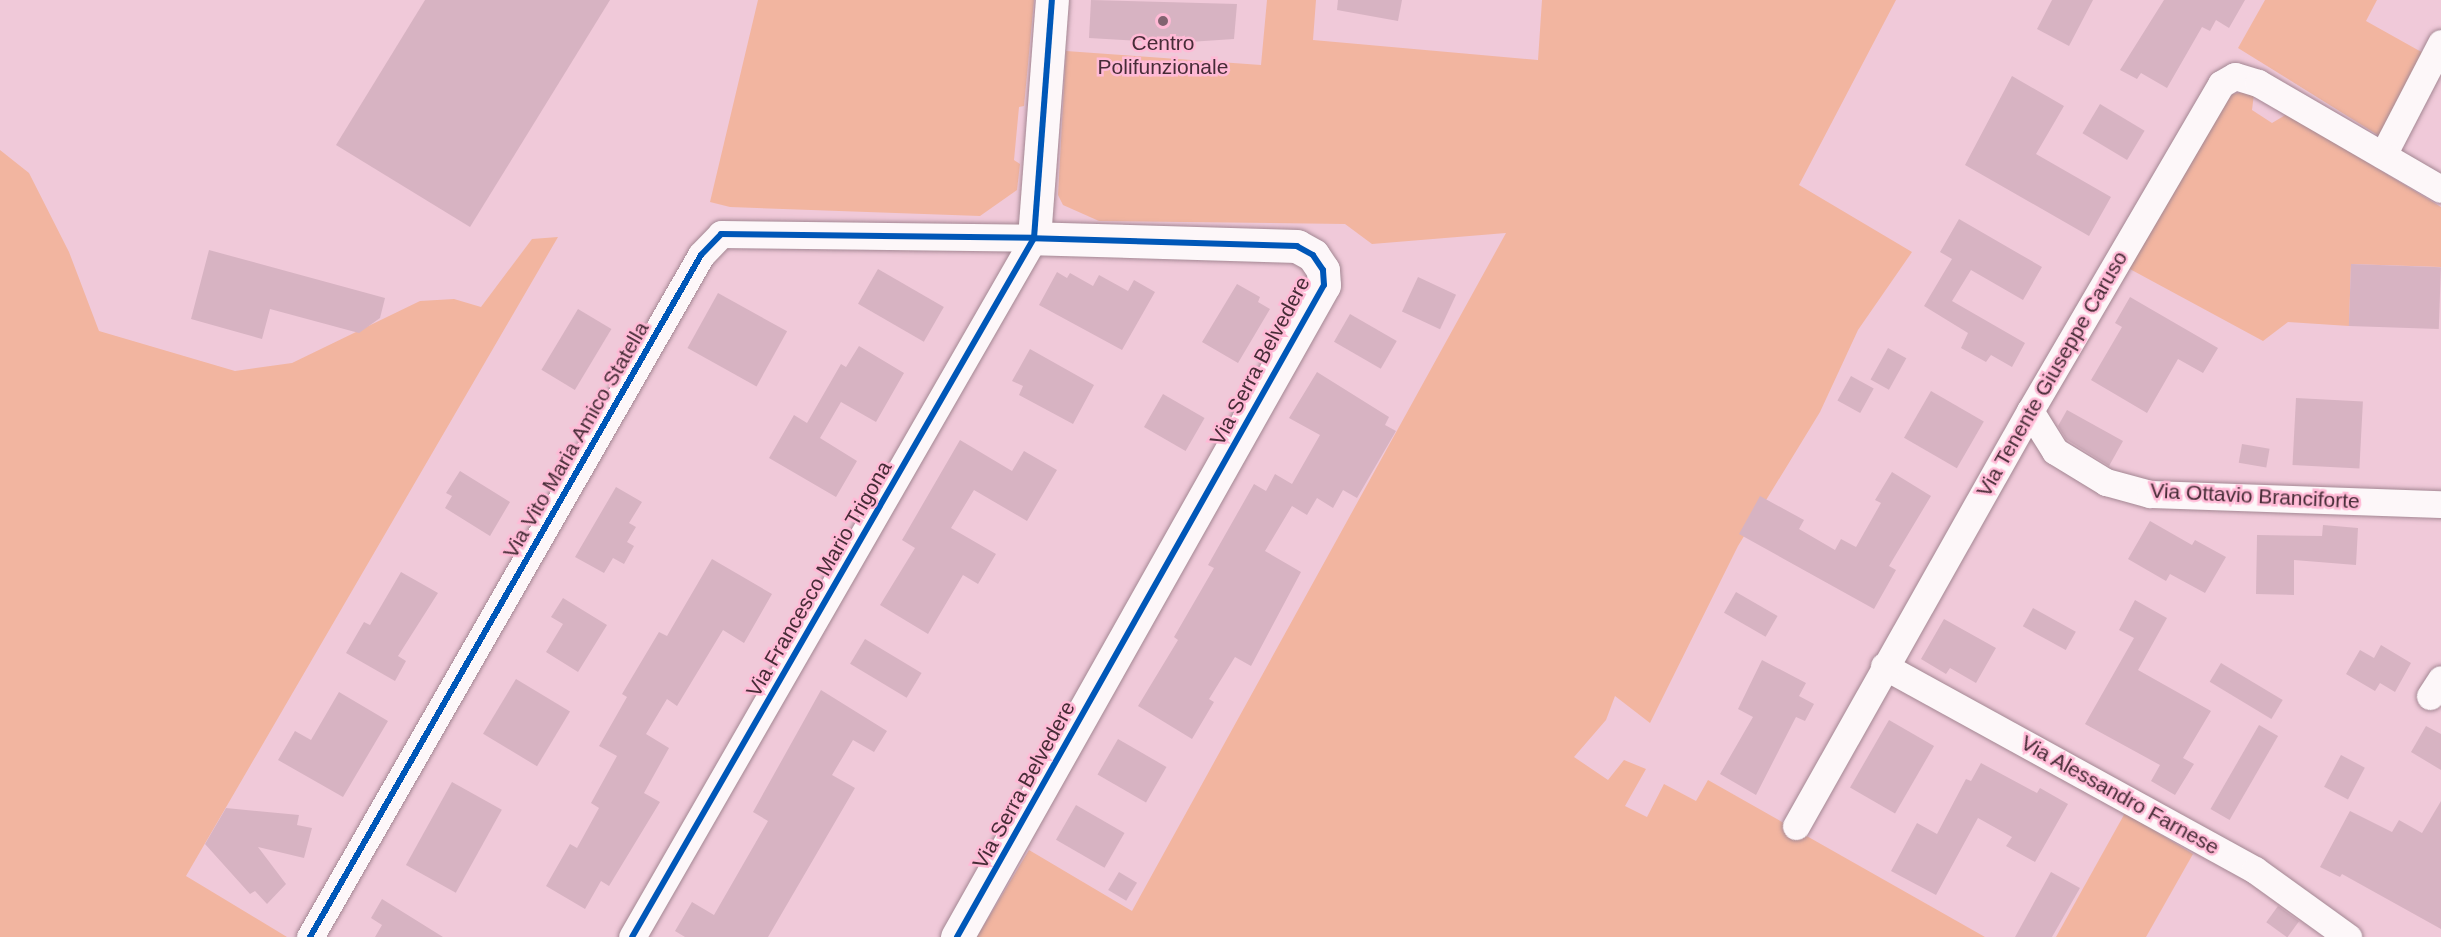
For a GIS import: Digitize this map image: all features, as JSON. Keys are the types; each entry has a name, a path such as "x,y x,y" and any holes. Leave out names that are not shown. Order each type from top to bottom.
{"street":[{"path":"1034,238 1052,0"},
{"path":"2383,155 2441,43"},
{"name":"Via Tenente Giuseppe Caruso","path":"1796,826 1884,666 2030,411 2222,84 2235,76 2258,82 2441,189"},
{"name":"Via Vito Maria Amico Statella","path":"310,937 701,255 721,234 1034,238"},
{"name":"Via Francesco Mario Trigona","path":"632,937 1034,238"},
{"name":"Via Serra Belvedere","path":"957,937 1324,285 1323,270 1313,255 1297,246 1034,238"},
{"name":"Via Ottavio Branciforte","path":"2030,411 2055,451 2106,482 2150,494 2441,504"},
{"name":"Via Alessandro Farnese","path":"1884,666 2255,870 2348,937"}],"shaded area":[{"path":"758,0 1034,0 1024,106 1019,107 1014,160 1020,164 1017,190 980,216 730,207 710,202"},
{"path":"1267,0 1316,0 1313,40 1538,60 1542,0 1896,0 1799,185 1912,252 1858,330 1820,412 1738,546 1650,723 1615,696 1606,720 1574,757 1608,780 1624,760 1646,769 1625,806 1647,817 1664,784 1696,801 1708,780 1985,937 977,937 1029,850 1132,911 1506,233 1372,244 1345,224 1099,221 1063,205 1058,195 1066,51 1261,65"},
{"path":"2265,0 2377,0 2366,21 2425,54 2381,137 2238,48"},
{"path":"2244,92 2254,94 2252,110 2272,123 2287,114 2441,207 2441,267 2351,264 2349,326 2288,322 2263,341 2128,268 2223,104 2233,94"},
{"path":"0,150 29,173 69,252 99,331 235,371 292,363 420,301 454,299 481,307 532,239 558,237 186,876 287,937 0,937"},
{"path":"2125,813 2193,854 2146,937 2056,937"}],"building":[{"path":"425,0 610,0 470,227 336,145"},
{"name":"Centro Polifunzionale","path":"1091,0 1237,4 1234,39 1174,43 1089,38"},
{"path":"1338,0 1402,0 1398,21 1337,10"},
{"path":"2052,0 2093,0 2069,46 2037,29"},
{"path":"2164,0 2245,0 2229,28 2216,20 2210,31 2202,27 2167,88 2141,73 2137,79 2120,70"},
{"path":"2012,76 2064,106 2036,154 2111,197 2089,236 1965,165"},
{"path":"2100,104 2145,131 2127,160 2082,133"},
{"path":"1959,219 2042,267 2023,300 1971,270 1952,301 2025,343 2012,367 1991,355 1986,362 1961,348 1968,333 1924,306 1952,259 1940,252"},
{"path":"209,250 385,298 380,318 359,333 270,309 262,339 191,319"},
{"path":"2351,264 2441,267 2439,329 2349,326"},
{"path":"878,269 944,307 924,342 858,304"},
{"path":"1057,272 1067,278 1070,273 1093,286 1099,275 1128,291 1134,280 1155,292 1122,350 1039,305"},
{"path":"1418,277 1456,295 1440,329 1402,311"},
{"path":"1237,284 1260,297 1258,302 1270,309 1238,363 1202,342"},
{"path":"718,293 787,331 757,386 687,348"},
{"path":"2130,297 2218,348 2203,373 2178,359 2147,413 2091,380 2122,327 2115,323"},
{"path":"578,309 611,329 575,390 541,370"},
{"path":"1350,314 1397,341 1381,369 1334,342"},
{"path":"859,346 904,373 876,422 841,402 820,438 857,461 836,497 769,458 794,415 807,423 841,364 846,367"},
{"path":"1888,348 1906,358 1889,390 1871,379"},
{"path":"1030,349 1094,385 1073,424 1019,395 1023,386 1012,381"},
{"path":"1317,372 1389,417 1385,425 1396,431 1357,498 1343,490 1333,508 1317,498 1307,515 1292,506 1265,551 1301,572 1251,666 1235,657 1209,699 1214,702 1192,739 1138,706 1178,640 1174,637 1214,568 1208,565 1254,484 1266,491 1275,474 1292,484 1320,435 1289,418"},
{"path":"1851,376 1874,389 1860,413 1837,400"},
{"path":"1931,391 1984,422 1957,468 1904,438"},
{"path":"1163,394 1205,418 1186,451 1144,427"},
{"path":"2296,398 2363,402 2359,468 2292,465"},
{"path":"2067,410 2123,441 2109,466 2066,439 2058,426"},
{"path":"960,440 1012,471 1024,451 1057,470 1027,521 974,490 951,528 996,554 978,584 963,575 928,634 880,605 915,548 902,540"},
{"path":"2242,444 2270,449 2266,468 2239,463"},
{"path":"460,471 510,502 490,536 445,508 452,496 446,493"},
{"path":"1892,472 1931,496 1889,566 1896,570 1874,609 1739,534 1760,496 1804,520 1799,529 1835,550 1841,539 1856,547 1881,503 1875,500"},
{"path":"616,487 642,502 629,523 636,527 627,542 634,546 624,564 613,558 604,573 575,557"},
{"path":"2150,521 2192,545 2195,540 2226,557 2205,593 2170,574 2166,581 2128,559"},
{"path":"2323,525 2358,528 2356,565 2294,560 2294,595 2256,594 2257,535 2322,536"},
{"path":"712,559 772,594 744,643 723,630 677,706 667,699 646,734 669,748 644,793 660,802 609,886 601,881 585,909 546,886 570,844 577,848 599,808 591,803 617,756 599,746 627,697 622,694 659,632 667,636"},
{"path":"401,572 438,593 398,656 406,661 395,681 346,653 364,622 370,625"},
{"path":"1736,592 1778,616 1766,637 1724,613"},
{"path":"563,598 607,625 578,672 546,652 563,624 551,617"},
{"path":"2135,600 2167,618 2138,670 2211,711 2183,758 2194,764 2175,795 2151,781 2160,765 2085,724 2134,638 2119,630"},
{"path":"2033,608 2076,632 2066,650 2023,626"},
{"path":"1944,619 1996,648 1976,683 1950,668 1946,674 1921,659"},
{"path":"865,639 922,673 907,698 850,664"},
{"path":"2381,645 2411,663 2395,692 2380,683 2375,691 2346,674 2360,650 2374,658"},
{"path":"1762,660 1806,683 1799,696 1814,704 1805,721 1796,717 1756,795 1720,774 1753,717 1738,709"},
{"path":"2221,663 2283,700 2271,719 2210,682"},
{"path":"516,679 570,711 537,766 483,734"},
{"path":"821,690 887,731 874,752 853,740 832,775 855,788 768,937 685,937 675,931 692,902 714,915 768,821 753,812"},
{"path":"339,692 388,721 343,797 278,760 295,731 311,740"},
{"path":"1889,720 1934,746 1895,814 1850,788"},
{"path":"2259,725 2278,736 2230,820 2210,809"},
{"path":"2426,726 2441,734 2441,770 2411,752"},
{"path":"1118,739 1166,767 1146,803 1098,775"},
{"path":"2341,755 2365,768 2348,799 2324,787"},
{"path":"1981,763 2037,793 2040,788 2068,804 2035,862 2006,846 2012,837 1978,818 1936,895 1891,871 1917,823 1937,834 1966,779 1971,781"},
{"path":"452,782 502,810 456,893 406,865"},
{"path":"2441,801 2441,929 2342,874 2340,877 2320,867 2350,811 2392,832 2399,820 2422,833"},
{"path":"1076,805 1124,833 1104,868 1056,840"},
{"path":"226,808 299,815 297,825 312,828 304,858 258,847 286,884 267,904 255,891 250,894 205,844"},
{"path":"1119,872 1137,883 1126,901 1108,890"},
{"path":"2051,872 2080,888 2052,937 2015,937"},
{"path":"382,899 443,937 375,937 382,925 371,918"},
{"path":"2278,906 2299,921 2288,937 2266,922"}],"cycle path":[{"path":"957,937 1324,285 1323,270 1313,255 1297,246 1034,238 1052,0"},
{"path":"310,937 701,255 721,234 1034,238 632,937"}],"place":[{"name":"Centro Polifunzionale","path":"1163,21"}]}
